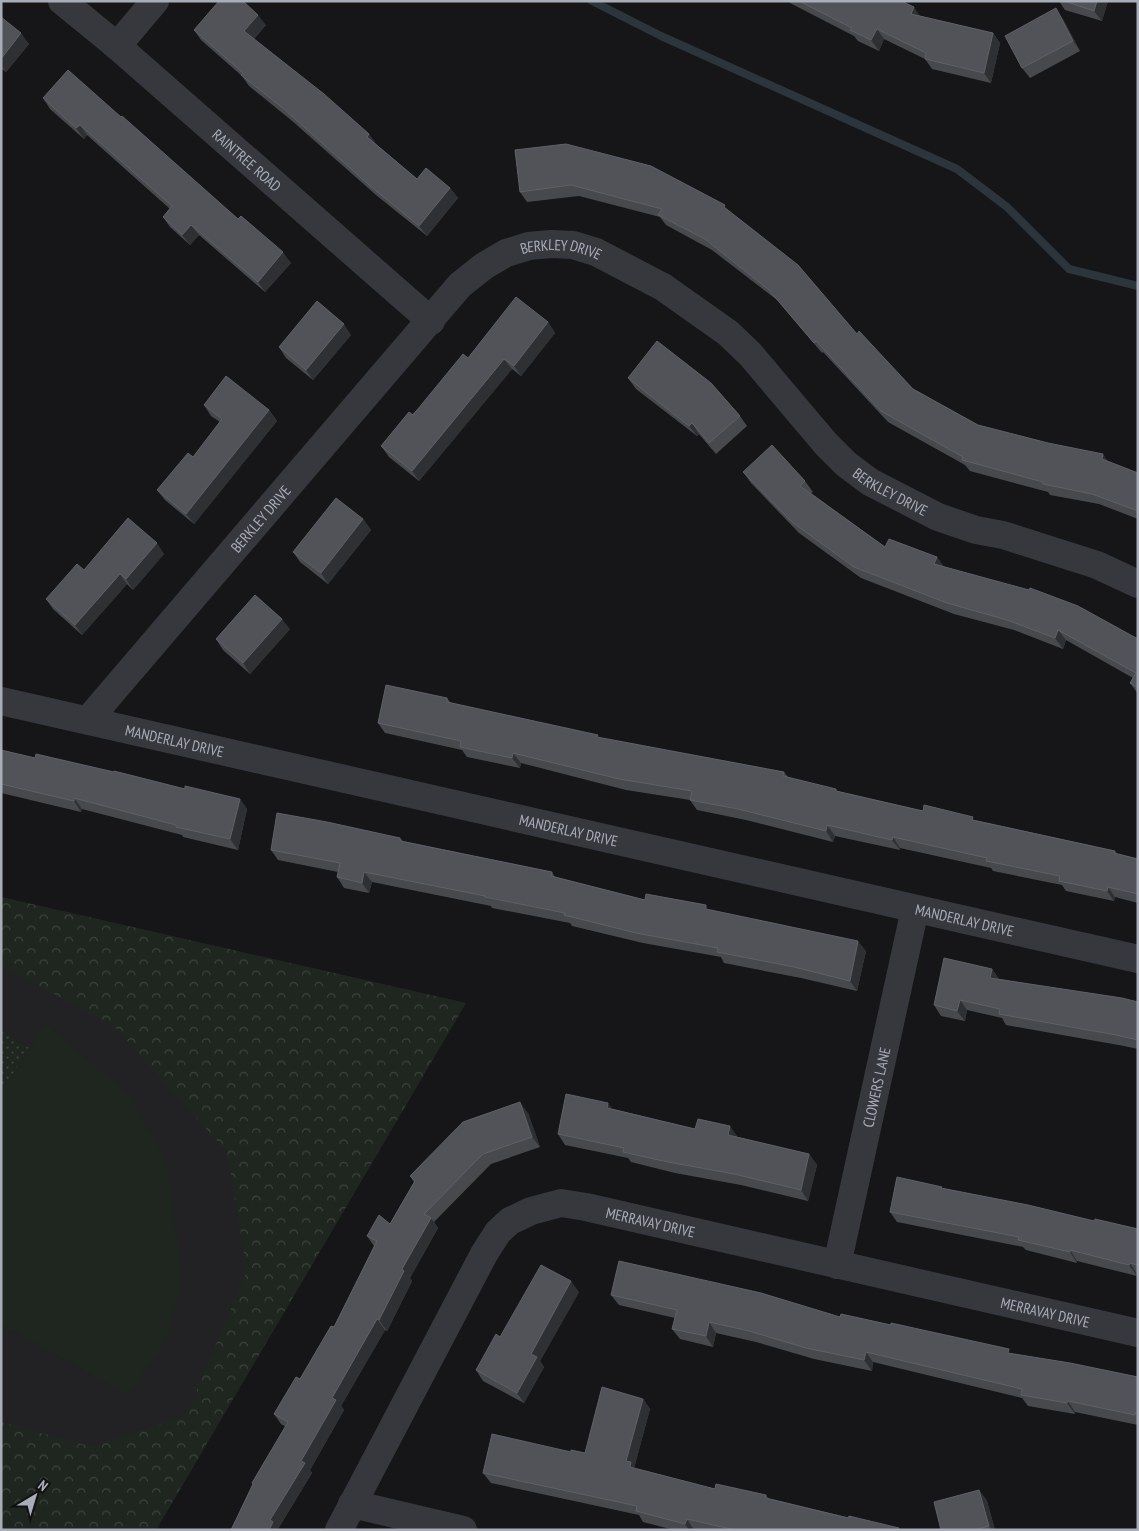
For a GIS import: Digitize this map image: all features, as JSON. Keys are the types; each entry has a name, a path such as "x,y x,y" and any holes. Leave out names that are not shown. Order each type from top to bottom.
{"street":[{"name":"RAINTREE ROAD","path":"62,1 117,46 430,321"},
{"path":"117,46 156,1"},
{"name":"BERKLEY DRIVE","path":"88,720 460,286 484,266 506,253 529,246 573,245 596,252 663,286 728,333 750,354 826,444 846,464 870,482 938,518 976,530 1003,535 1097,565 1138,584"},
{"name":"MANDERLAY DRIVE","path":"1,701 1138,959"},
{"name":"CLOWERS LANE","path":"837,1265 915,909"},
{"name":"MERRAVAY DRIVE","path":"339,1530 484,1254 498,1232 510,1221 524,1214 561,1203 586,1207 1138,1333"},
{"path":"352,1504 463,1530"}],"shaded area":[{"path":"1,897 466,1003 156,1530 1,1530"}],"green space":[{"path":"1,897 466,1003 156,1530 1,1530 1,1422 93,1447 186,1416 247,1271 227,1152 113,1025 1,966"},
{"path":"45,1024 128,1094 166,1159 183,1279 166,1340 128,1395 1,1324 1,1093"},
{"path":"1,1031 29,1048 1,1093"}],"building":[{"path":"219,1 243,1 258,15 244,31 324,94 369,134 367,137 417,179 426,168 450,188 419,226 369,185 284,109 241,75 243,73 194,30"},
{"path":"799,1 901,1 914,7 911,14 993,33 984,73 925,59 926,53 877,29 871,40 850,30 852,28"},
{"path":"1064,1 1097,1 1094,11"},
{"path":"1056,8 1073,41 1022,68 1005,36"},
{"path":"1,17 21,33 1,59"},
{"path":"68,70 238,219 241,216 283,252 258,282 191,225 182,235 163,217 172,206 80,125 76,128 43,98"},
{"path":"566,144 651,166 725,205 724,207 798,265 857,334 859,331 913,389 978,425 1048,443 1103,454 1102,459 1138,473 1138,511 1092,494 1043,484 1043,482 962,460 963,457 881,411 816,341 814,343 769,290 705,239 658,215 662,209 571,185 520,192 515,150"},
{"path":"516,297 548,322 514,366 504,359 412,471 381,446 409,412 413,415 463,354 468,358"},
{"path":"317,301 344,324 306,370 279,347"},
{"path":"657,341 711,383 740,416 709,443 692,423 689,426 628,378"},
{"path":"226,376 269,410 186,514 157,490 188,453 193,457 222,419 204,405"},
{"path":"772,445 805,481 800,486 885,547 889,539 937,557 934,564 1029,590 1030,588 1078,606 1138,639 1138,688 1130,683 1136,673 1058,630 1055,638 1007,620 947,603 854,567 792,522 743,472"},
{"path":"336,498 363,519 321,573 293,552"},
{"path":"128,518 157,543 126,579 120,574 75,625 46,599 77,564 84,570"},
{"path":"255,595 282,619 243,663 216,639"},
{"path":"386,685 447,698 447,702 598,735 597,737 784,772 783,776 836,789 836,791 923,811 924,805 973,817 972,820 1115,851 1114,853 1138,859 1138,894 1108,887 1107,891 1059,881 1060,876 986,861 987,858 893,837 892,840 827,825 826,831 738,809 690,800 692,791 619,779 513,753 512,758 460,747 461,741 378,723"},
{"path":"1,750 35,758 36,754 185,789 185,786 240,799 230,839 176,827 176,825 74,798 74,801 1,784"},
{"path":"277,813 327,822 400,838 400,841 552,872 551,876 645,900 646,894 706,905 706,909 858,941 850,981 794,967 717,952 718,948 636,933 564,915 565,913 485,896 364,872 362,883 337,877 340,863 271,850"},
{"path":"944,958 992,969 990,978 1138,1002 1138,1040 999,1014 1000,1009 960,1000 957,1011 934,1005"},
{"path":"566,1094 608,1103 607,1108 695,1129 698,1119 730,1126 728,1135 809,1154 801,1190 734,1174 623,1152 624,1148 558,1134"},
{"path":"520,1102 532,1137 483,1154 424,1214 431,1218 402,1269 404,1271 379,1320 377,1319 332,1398 336,1400 301,1461 305,1463 270,1520 273,1522 269,1530 231,1530 252,1483 288,1422 274,1414 296,1377 300,1379 331,1326 334,1327 377,1241 367,1236 379,1215 390,1224 415,1181 410,1176 463,1122"},
{"path":"897,1177 1138,1229 1138,1265 1130,1263 1129,1265 1070,1250 1070,1252 1018,1240 1019,1237 890,1212"},
{"path":"619,1261 761,1293 840,1317 841,1314 891,1325 891,1323 1009,1349 1008,1353 1138,1377 1138,1413 1136,1412 1135,1415 1068,1401 1067,1403 1021,1395 1022,1389 866,1352 864,1360 806,1348 749,1331 709,1322 706,1336 672,1329 677,1310 611,1295"},
{"path":"541,1265 571,1281 531,1354 537,1357 517,1393 476,1370 496,1334 500,1337"},
{"path":"602,1387 643,1399 626,1461 631,1462 630,1467 715,1489 716,1484 766,1495 765,1498 899,1528 898,1530 735,1530 687,1519 685,1524 636,1511 637,1506 483,1473 492,1434 571,1452 571,1450 585,1453"},
{"path":"979,1490 989,1526 974,1530 941,1530 934,1502"}],"waterway":[{"path":"592,1 661,36 957,169 1007,207 1069,269 1138,286"}]}
